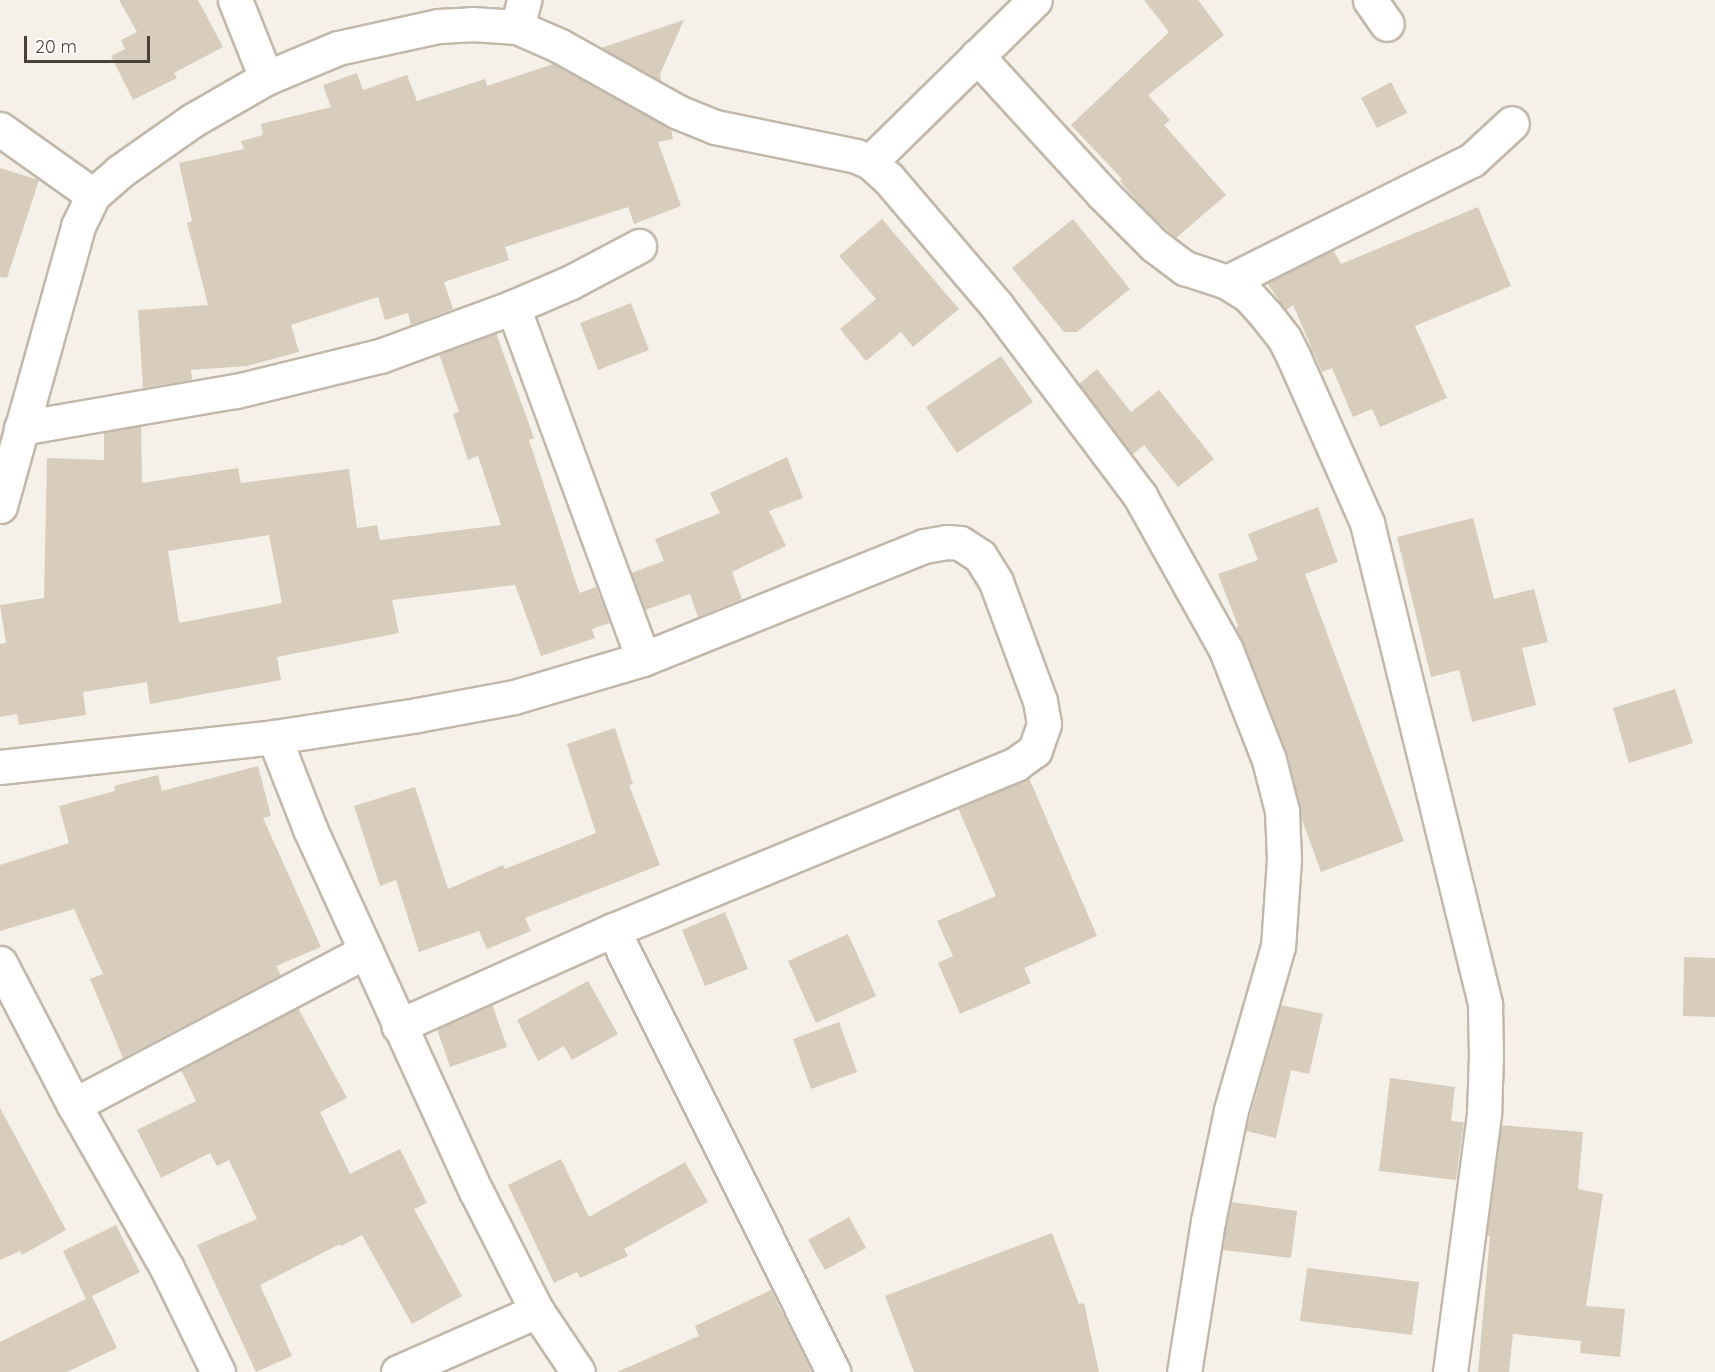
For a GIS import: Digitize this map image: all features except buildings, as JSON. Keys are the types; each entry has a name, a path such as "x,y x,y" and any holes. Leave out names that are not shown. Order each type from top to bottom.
{"street":[{"path":"235,0 266,78"},
{"path":"870,162 1035,0"},
{"path":"0,506 78,226 93,195 119,172 193,120 266,78 338,48 439,13 472,24 521,14 560,46 678,112 715,127 856,156 870,162 890,179 997,306 1140,496 1226,650 1269,760 1282,812 1284,859 1278,946 1231,1110 1208,1221 1184,1372"},
{"path":"977,56 1102,193 1154,245 1185,268 1227,282 1248,295 1284,338 1367,523 1485,1005 1484,1114 1450,1372"},
{"path":"1227,282 1472,160 1512,123"},
{"path":"0,129 93,195"},
{"path":"21,428 236,391 380,356 513,307 572,282 639,246"},
{"path":"513,307 643,660"},
{"path":"0,767 274,737 417,715 514,697 643,660 879,562 924,546 946,542 960,543 970,547 980,556 996,582 1041,701 1044,724 1035,750 1016,764 613,930 398,1026"},
{"path":"274,737 310,829 398,1026 537,1311 578,1372"},
{"path":"613,930 833,1372"},
{"path":"74,1105 366,951"},
{"path":"0,963 74,1105 167,1268 218,1372"},
{"path":"398,1372 537,1311"}]}
